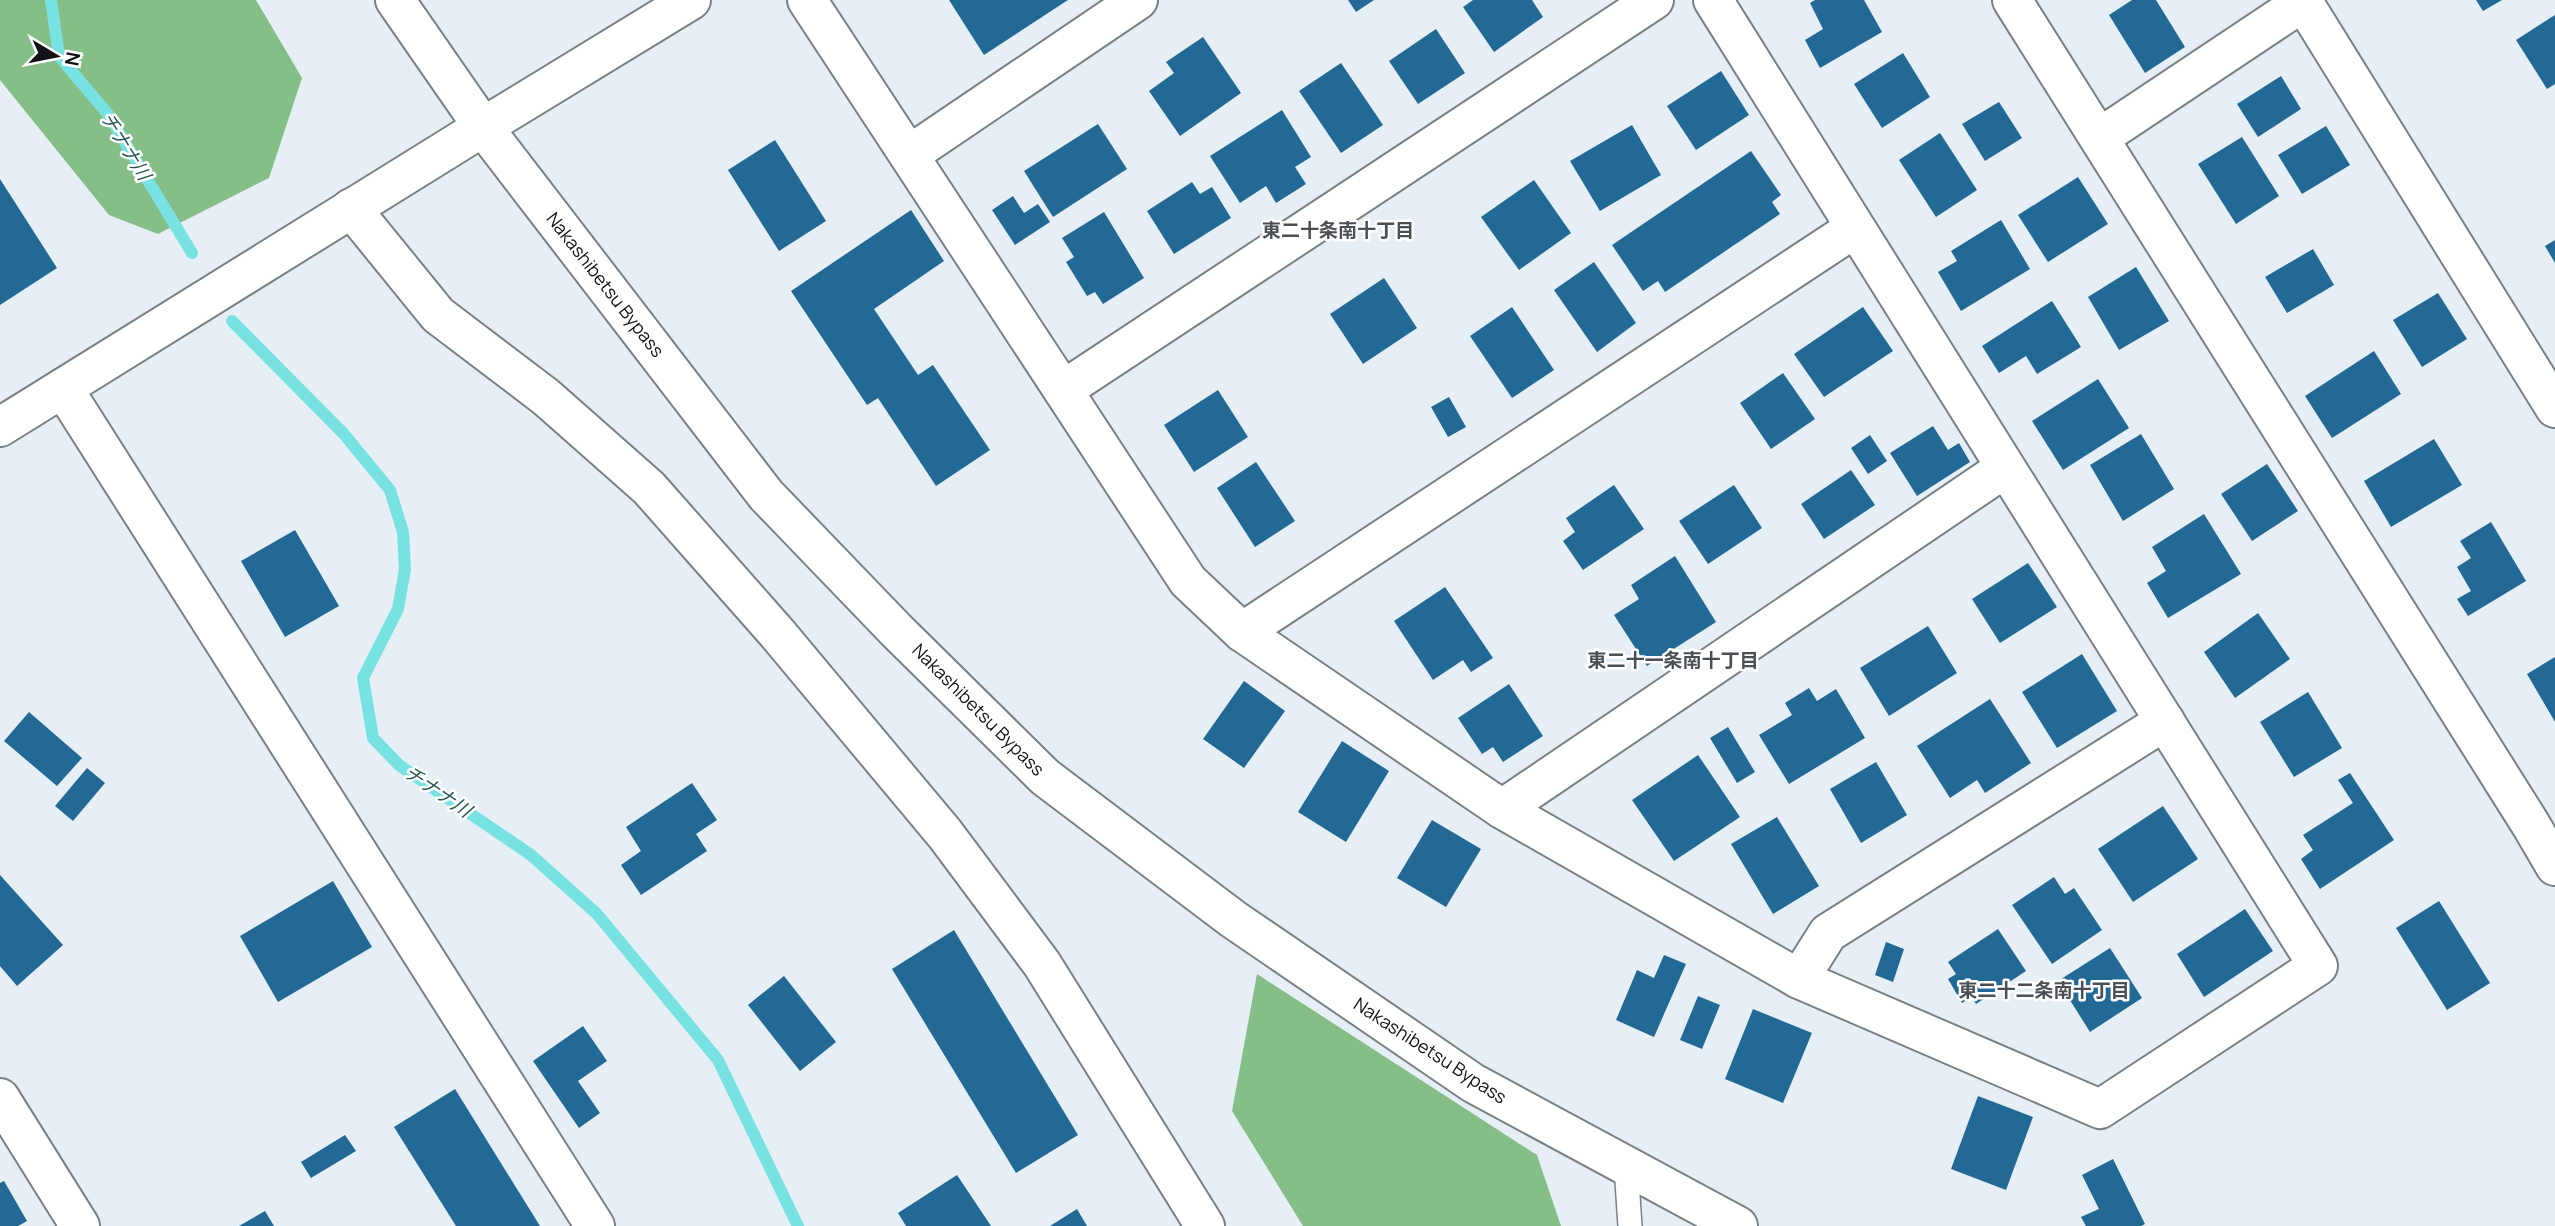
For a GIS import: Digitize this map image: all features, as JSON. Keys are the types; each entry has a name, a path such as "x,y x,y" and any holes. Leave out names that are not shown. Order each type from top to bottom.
{"main road":[{"name":"Nakashibetsu Bypass","path":"395,0 483,127 766,495 896,630 1045,777 1233,919 1473,1083 1738,1226"},
{"path":"0,427 691,0"},
{"path":"807,0 1188,581 1242,632 1502,809 1799,979 2100,1109 2318,966 1713,0"},
{"path":"909,155 1138,0"},
{"path":"1063,390 1654,0"},
{"path":"2012,0 2099,138 2543,818 2555,866"},
{"path":"2099,138 2303,1 2555,408"},
{"path":"351,208 438,315 546,397 649,488 777,633 946,834 1042,964 1205,1226"},
{"path":"1242,632 1855,228"},
{"path":"63,388 594,1226"},
{"path":"1502,809 2005,468"},
{"path":"1799,979 1828,933 2165,722"},
{"path":"0,1098 80,1226"}],"lane":[{"path":"1626,1166 1630,1226"}],"green space":[{"path":"0,0 256,0 302,78 269,178 158,234 109,215 0,80"},
{"path":"1257,974 1537,1155 1561,1226 1303,1226 1232,1111"}],"building":[{"path":"949,0 1068,0 984,55"},
{"path":"1348,0 1374,0 1356,12"},
{"path":"1473,0 1532,0 1543,17 1494,52 1463,7"},
{"path":"1815,0 1864,0 1882,32 1820,68 1805,40 1823,29 1810,3"},
{"path":"2132,0 2156,0 2185,47 2145,73 2109,15"},
{"path":"2476,0 2502,0 2483,11"},
{"path":"2555,15 2555,84 2547,89 2516,40"},
{"path":"1436,29 1465,73 1418,104 1389,61"},
{"path":"1203,37 1241,93 1180,136 1149,91 1174,73 1166,62"},
{"path":"1903,53 1930,97 1882,128 1854,84"},
{"path":"1341,63 1383,125 1341,153 1299,91"},
{"path":"1721,71 1749,115 1696,150 1667,106"},
{"path":"2281,76 2301,109 2258,137 2237,104"},
{"path":"1999,102 2022,138 1985,161 1962,124"},
{"path":"1282,110 1311,157 1295,167 1306,184 1276,203 1266,186 1240,203 1210,156"},
{"path":"1098,124 1127,169 1053,217 1024,171"},
{"path":"1632,125 1661,175 1600,211 1570,161"},
{"path":"2326,126 2350,165 2302,194 2278,155"},
{"path":"1940,133 1977,190 1936,217 1899,160"},
{"path":"2242,137 2279,196 2236,224 2198,164"},
{"path":"775,140 826,221 779,251 728,170"},
{"path":"1751,151 1781,195 1772,202 1780,214 1665,292 1658,281 1643,291 1612,245"},
{"path":"2078,177 2108,224 2048,262 2018,215"},
{"path":"0,179 57,268 0,305"},
{"path":"1534,180 1571,233 1519,270 1481,217"},
{"path":"1192,182 1200,194 1212,187 1231,218 1174,254 1147,211"},
{"path":"1013,196 1024,213 1038,204 1050,222 1015,245 992,210"},
{"path":"911,210 944,261 874,309 918,375 933,365 990,450 936,486 878,398 867,405 791,291"},
{"path":"1104,212 1144,278 1103,304 1095,292 1087,296 1066,262 1074,257 1062,238"},
{"path":"2001,220 2030,269 1961,311 1938,272 1957,261 1951,251"},
{"path":"2555,240 2555,263 2545,246"},
{"path":"2313,249 2334,285 2287,313 2265,277"},
{"path":"1594,262 1636,323 1597,352 1554,290"},
{"path":"2136,267 2169,321 2119,350 2088,297"},
{"path":"1384,278 1417,328 1363,364 1330,314"},
{"path":"2438,293 2467,339 2422,367 2393,320"},
{"path":"2052,301 2081,347 2037,374 2026,356 1999,373 1982,346"},
{"path":"1512,307 1554,370 1512,398 1470,336"},
{"path":"1863,307 1893,351 1824,397 1794,354"},
{"path":"2374,351 2401,394 2332,438 2305,396"},
{"path":"1783,373 1815,419 1771,449 1740,403"},
{"path":"2098,379 2129,428 2063,470 2032,421"},
{"path":"1218,390 1248,437 1194,472 1164,425"},
{"path":"1449,397 1466,427 1448,437 1431,407"},
{"path":"1933,426 1948,450 1959,443 1970,462 1917,496 1890,453"},
{"path":"2141,434 2174,489 2123,521 2090,465"},
{"path":"1870,435 1887,461 1868,474 1851,448"},
{"path":"2434,439 2462,485 2391,527 2364,481"},
{"path":"1256,462 1295,521 1255,547 1217,488"},
{"path":"2267,464 2298,511 2252,541 2221,494"},
{"path":"1851,470 1875,505 1824,539 1801,504"},
{"path":"1614,485 1644,529 1583,570 1563,541 1575,532 1566,518"},
{"path":"1734,485 1762,528 1708,564 1679,521"},
{"path":"2204,514 2241,574 2168,618 2147,583 2166,571 2152,547"},
{"path":"2491,522 2526,581 2468,616 2457,599 2471,591 2457,567 2471,558 2460,541"},
{"path":"295,530 339,606 285,637 241,561"},
{"path":"1675,556 1716,622 1647,666 1614,615 1639,599 1631,585"},
{"path":"2028,563 2057,607 2000,643 1972,599"},
{"path":"1445,587 1493,658 1471,672 1463,660 1433,680 1394,621"},
{"path":"2258,613 2290,659 2235,698 2204,652"},
{"path":"1928,626 1957,673 1889,716 1860,668"},
{"path":"2082,654 2117,711 2057,748 2022,692"},
{"path":"2555,657 2555,722 2527,674"},
{"path":"1244,681 1285,711 1244,768 1203,739"},
{"path":"1509,684 1543,736 1503,762 1493,747 1482,754 1458,718"},
{"path":"1809,688 1817,701 1836,689 1865,738 1789,784 1759,735 1792,715 1785,703"},
{"path":"2308,692 2342,748 2294,777 2260,722"},
{"path":"1990,699 2031,763 1985,793 1977,780 1950,798 1917,746"},
{"path":"29,712 82,758 57,786 4,741"},
{"path":"1728,727 1755,772 1737,783 1710,738"},
{"path":"1342,741 1389,771 1346,842 1298,812"},
{"path":"1698,755 1740,817 1674,861 1632,800"},
{"path":"1876,762 1907,815 1861,843 1830,789"},
{"path":"87,768 105,783 73,821 55,806"},
{"path":"2350,773 2394,840 2320,889 2301,859 2313,850 2303,835 2353,803 2338,780"},
{"path":"692,783 717,820 696,834 707,851 641,895 621,865 641,851 626,827"},
{"path":"2163,806 2198,859 2133,902 2098,849"},
{"path":"1777,817 1819,886 1773,914 1731,844"},
{"path":"1432,820 1481,849 1446,907 1397,878"},
{"path":"0,875 63,945 17,986 0,966"},
{"path":"2054,877 2065,894 2074,888 2102,930 2052,964 2012,905"},
{"path":"333,881 372,947 278,1002 240,936"},
{"path":"2439,901 2490,983 2447,1010 2396,928"},
{"path":"2245,909 2273,951 2204,997 2177,954"},
{"path":"1998,929 2026,971 1976,1004 1972,997 1962,1003 1948,979 1956,974 1948,962"},
{"path":"954,930 1078,1135 1016,1173 892,969"},
{"path":"1886,942 1904,949 1893,982 1875,975"},
{"path":"2110,948 2142,998 2090,1032 2058,981"},
{"path":"1664,955 1686,964 1654,1037 1616,1020 1637,970 1654,978"},
{"path":"784,976 836,1042 800,1071 748,1005"},
{"path":"1698,996 1720,1005 1702,1049 1680,1040"},
{"path":"1753,1009 1812,1033 1783,1103 1725,1079"},
{"path":"583,1026 607,1061 578,1081 600,1113 579,1128 533,1061"},
{"path":"455,1089 540,1226 456,1226 394,1127"},
{"path":"1978,1096 2033,1117 2006,1190 1951,1169"},
{"path":"345,1135 356,1151 311,1178 301,1162"},
{"path":"2113,1159 2145,1224 2141,1226 2086,1226 2081,1217 2099,1209 2082,1175"},
{"path":"957,1175 991,1226 906,1226 898,1213"},
{"path":"4,1181 27,1221 18,1226 0,1226 0,1183"},
{"path":"1077,1209 1087,1226 1050,1226"},
{"path":"265,1211 274,1226 239,1226"}],"waterway":[{"name":"チナナ川","path":"51,0 59,56 107,113 192,253"},
{"name":"チナナ川","path":"232,321 343,433 390,490 403,532 405,569 398,609 363,678 373,738 399,765 531,855 597,914 718,1060 798,1226"}],"district":[{"name":"東二十条南十丁目","path":"1338,230"},
{"name":"東二十一条南十丁目","path":"1673,660"},
{"name":"東二十二条南十丁目","path":"2044,990"}]}
